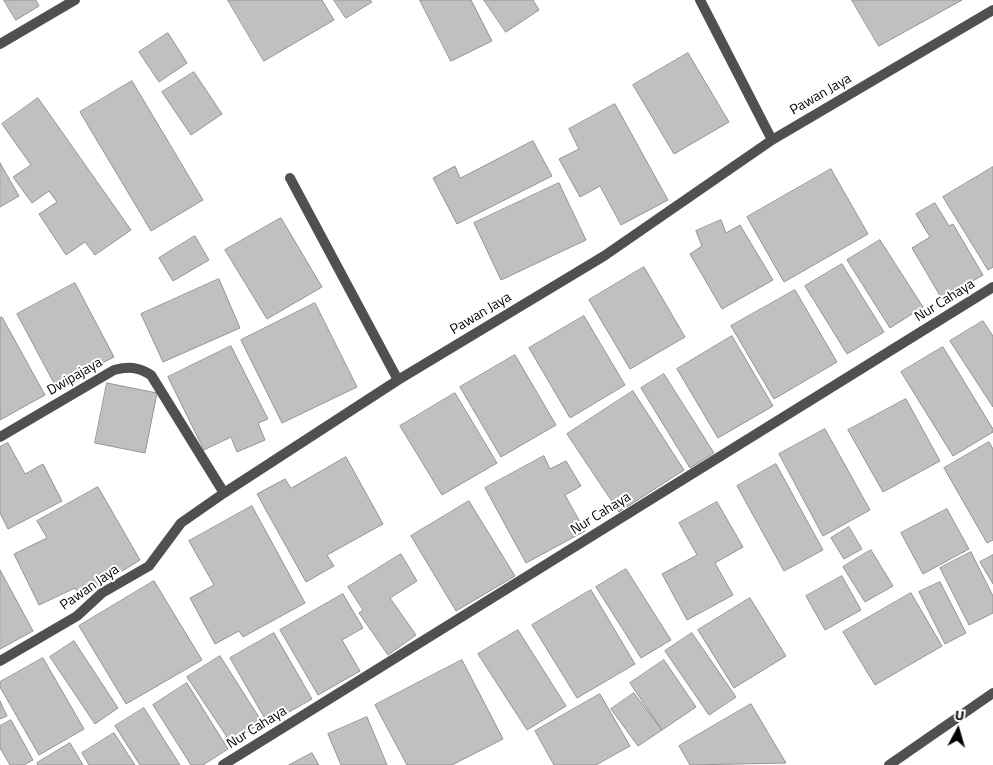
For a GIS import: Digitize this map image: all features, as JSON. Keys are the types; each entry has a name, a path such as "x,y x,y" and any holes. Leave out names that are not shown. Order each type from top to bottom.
{"street":[{"path":"0,44 75,0"},
{"path":"700,0 772,140"},
{"name":"Pawan Jaya","path":"0,661 77,616 102,593 149,566 181,523 224,493 398,380 604,256 772,140 993,10"},
{"path":"290,178 398,380"},
{"name":"Nur Cahaya","path":"224,765 993,287"},
{"name":"Dwipajaya","path":"0,437 114,370 127,367 139,368 152,375 224,493"},
{"path":"889,765 993,693"}],"building":[{"path":"4,0 36,0 39,6 16,20"},
{"path":"228,0 322,0 334,20 264,61"},
{"path":"334,0 370,0 372,2 346,18"},
{"path":"420,0 471,0 492,41 451,61"},
{"path":"484,0 533,0 539,10 506,32"},
{"path":"852,0 962,0 879,46"},
{"path":"168,33 187,63 159,82 139,52"},
{"path":"688,53 729,122 674,154 633,85"},
{"path":"194,72 222,114 191,135 162,92"},
{"path":"132,81 203,200 151,231 80,112"},
{"path":"38,98 131,230 95,255 85,242 66,255 39,214 57,202 49,191 32,203 13,177 31,165 2,124"},
{"path":"615,104 668,200 621,225 600,186 580,197 559,159 579,149 569,129"},
{"path":"533,141 552,176 457,224 433,178 455,166 460,178"},
{"path":"0,163 19,196 0,207"},
{"path":"993,167 993,267 988,270 943,197"},
{"path":"831,169 868,234 784,282 747,217"},
{"path":"559,183 586,240 501,280 474,223"},
{"path":"935,203 949,226 953,224 983,275 942,299 912,248 930,237 916,214"},
{"path":"281,218 322,287 267,319 225,250"},
{"path":"721,220 726,233 740,225 773,280 722,309 690,254 702,246 696,231"},
{"path":"195,236 209,260 173,281 159,258"},
{"path":"880,240 923,307 890,328 847,260"},
{"path":"842,264 884,332 847,354 805,286"},
{"path":"644,267 685,337 630,369 589,300"},
{"path":"219,279 240,328 163,362 141,314"},
{"path":"75,283 114,357 56,387 17,314"},
{"path":"795,290 837,362 774,399 731,326"},
{"path":"315,303 357,387 282,423 241,340"},
{"path":"584,316 625,385 570,418 529,348"},
{"path":"2,317 45,395 0,420 0,318"},
{"path":"983,321 993,336 993,407 950,341"},
{"path":"732,336 773,406 718,438 677,369"},
{"path":"231,346 268,419 258,423 265,440 237,452 231,437 204,450 168,377"},
{"path":"943,347 993,429 993,432 953,456 901,372"},
{"path":"515,355 556,425 501,457 460,387"},
{"path":"664,374 714,453 690,468 641,388"},
{"path":"107,383 157,393 145,453 95,443"},
{"path":"633,391 684,470 619,512 567,434"},
{"path":"455,393 497,463 442,495 400,426"},
{"path":"906,399 940,461 883,492 848,430"},
{"path":"825,429 870,510 823,536 779,454"},
{"path":"989,442 993,449 993,540 987,543 944,468"},
{"path":"8,443 25,474 43,464 62,501 8,529 0,513 0,447"},
{"path":"544,456 550,469 566,461 581,486 565,495 585,531 526,563 485,488"},
{"path":"346,457 383,524 327,555 334,566 306,582 257,494 285,479 291,488"},
{"path":"776,464 823,550 784,571 737,486"},
{"path":"98,487 140,560 80,597 75,588 39,605 14,554 47,538 37,521"},
{"path":"469,501 515,576 456,611 411,536"},
{"path":"717,502 743,547 715,563 733,595 687,620 662,574 697,555 679,523"},
{"path":"252,506 305,603 243,637 239,631 215,644 190,598 214,585 189,541"},
{"path":"947,509 969,549 923,574 901,533"},
{"path":"849,527 862,549 844,559 831,538"},
{"path":"871,550 893,586 865,602 843,567"},
{"path":"971,552 993,596 993,613 969,625 940,568"},
{"path":"401,554 417,581 390,598 416,635 388,655 359,613 363,610 348,587"},
{"path":"993,555 993,584 980,562"},
{"path":"626,569 671,640 641,658 596,587"},
{"path":"0,570 33,631 0,649"},
{"path":"842,576 861,610 825,630 806,596"},
{"path":"154,581 202,660 126,704 79,626"},
{"path":"940,582 966,633 945,644 919,592"},
{"path":"591,590 635,664 577,698 532,625"},
{"path":"911,593 942,646 875,685 843,632"},
{"path":"343,594 363,628 342,640 360,671 318,695 280,630"},
{"path":"750,598 786,656 734,688 698,630"},
{"path":"518,630 566,706 527,730 478,654"},
{"path":"274,633 312,699 268,724 230,658"},
{"path":"692,633 736,697 709,715 665,651"},
{"path":"74,641 118,708 95,724 50,657"},
{"path":"220,656 262,722 231,743 187,677"},
{"path":"43,658 84,729 39,755 0,687 0,682"},
{"path":"462,660 503,739 452,765 407,765 375,705"},
{"path":"664,660 696,707 662,730 630,683"},
{"path":"187,683 228,749 203,765 191,765 153,705"},
{"path":"634,693 662,730 638,746 611,709"},
{"path":"600,694 630,746 596,765 554,765 535,731"},
{"path":"0,701 7,716 0,719"},
{"path":"751,704 786,763 690,765 679,746"},
{"path":"144,708 180,765 140,765 115,726"},
{"path":"367,717 387,765 341,765 328,734"},
{"path":"11,720 33,760 24,765 10,765 0,748 0,726"},
{"path":"114,733 135,765 89,765 82,753"},
{"path":"70,743 83,765 38,765 37,763"},
{"path":"312,753 319,765 289,765"}]}
